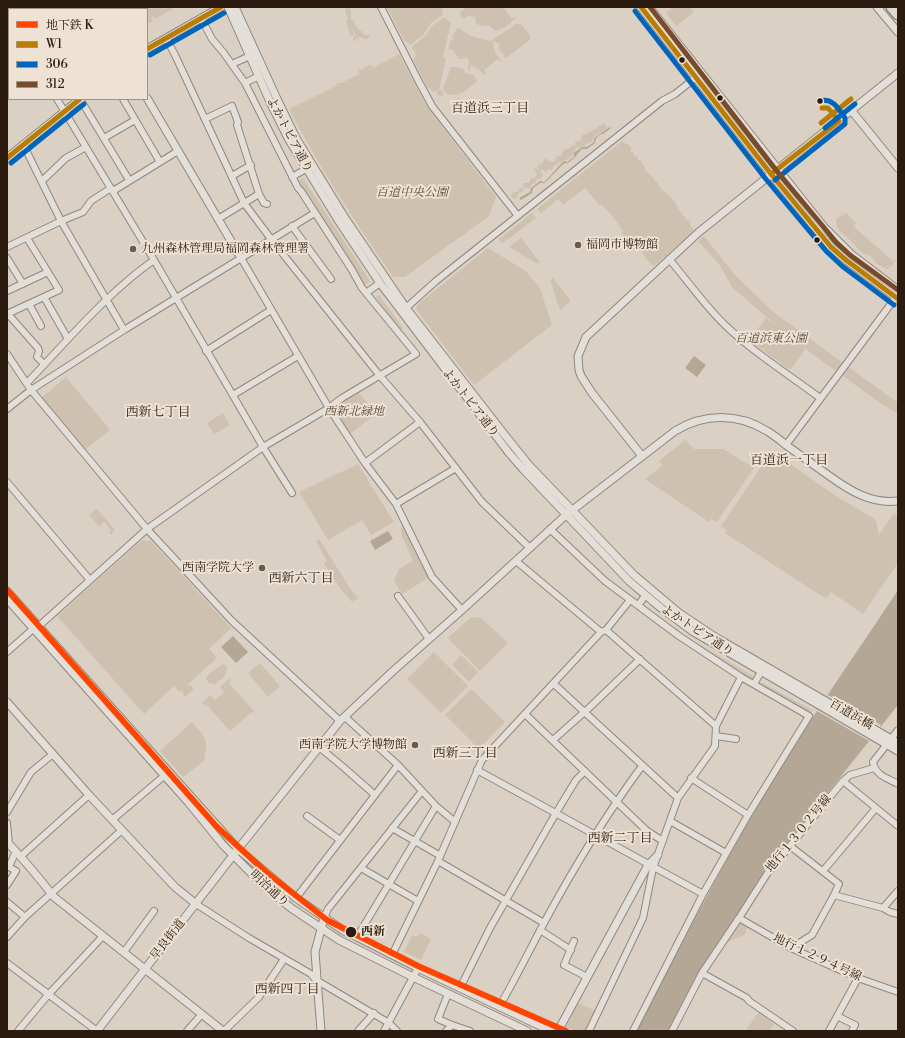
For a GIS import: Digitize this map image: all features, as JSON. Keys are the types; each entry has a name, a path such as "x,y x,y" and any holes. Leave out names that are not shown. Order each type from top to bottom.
{"highway":[{"path":"892,7 898,14"}],"street":[{"path":"148,48 221,7"},
{"name":"よかトピア通り","path":"228,7 279,120 306,169 380,283 498,439 523,469 634,575 679,614 820,702"},
{"name":"よかトピア通り","path":"235,7 296,138 345,218 406,308 528,464 645,596 692,631 761,672 820,702"},
{"path":"381,7 432,106 518,216"},
{"path":"641,7 778,168 824,227 844,248 898,290"},
{"path":"649,7 771,174 831,247 846,260 897,296 786,445"},
{"path":"877,7 898,32"},
{"path":"7,652 147,529 263,447 416,354 366,293 292,178 245,83 212,39 202,18"},
{"path":"166,38 244,203 380,376 420,422 482,502 530,548"},
{"path":"232,64 250,56"},
{"path":"642,456 585,383 579,370 578,356 588,333 699,232 898,73"},
{"path":"406,308 436,281 662,101 675,94 699,75"},
{"path":"245,83 259,76"},
{"path":"58,100 176,297 263,447 292,493"},
{"path":"7,158 79,100"},
{"path":"81,100 129,180"},
{"path":"124,100 160,162"},
{"path":"148,100 329,408 365,463 396,504 432,577 462,610"},
{"path":"205,120 232,106 259,194 264,203 267,204"},
{"path":"851,110 898,168"},
{"path":"104,138 135,120"},
{"path":"23,144 60,221 124,330"},
{"path":"42,181 66,158 86,147"},
{"path":"7,247 60,221 83,212 91,201 178,151"},
{"path":"232,176 251,165"},
{"path":"292,178 306,169"},
{"path":"218,219 259,194"},
{"path":"7,409 31,390 124,330 313,214"},
{"path":"292,226 330,279"},
{"path":"27,238 59,290 7,314 38,348 39,351 37,357 44,364"},
{"path":"7,258 23,284"},
{"path":"669,259 724,325 741,340 820,398"},
{"path":"26,383 107,300 142,268 154,260"},
{"path":"7,291 48,272"},
{"path":"366,293 380,283"},
{"path":"44,297 68,339"},
{"path":"29,304 41,326"},
{"path":"206,351 271,310"},
{"path":"7,354 31,390 147,529 232,621 343,719 398,765 436,806 454,821"},
{"path":"233,395 298,356"},
{"name":"早良街道","path":"97,1031 238,849 343,719 393,671 569,512 679,428 690,422 713,417 727,417 748,422 767,431 850,490 869,499 898,501"},
{"path":"365,463 420,422"},
{"path":"396,504 456,468"},
{"path":"7,482 90,580"},
{"path":"550,529 605,581 679,636 741,677 809,716 748,815 703,894 633,1031"},
{"path":"516,561 640,659 716,726"},
{"name":"明治通り","path":"7,591 36,627 188,802 209,829 233,856 280,900 339,940 527,1031"},
{"path":"398,596 430,639"},
{"path":"639,606 638,604 645,596"},
{"name":"明治通り","path":"7,599 36,627 238,849 296,898 324,918 392,956 551,1031"},
{"path":"392,956 482,760 604,631 630,600"},
{"path":"553,740 640,659"},
{"path":"754,684 761,672"},
{"path":"558,1031 587,977 658,855 678,798 715,746 716,726 741,677"},
{"path":"554,684 678,798"},
{"path":"7,702 89,796 179,892 284,959 311,974 316,980 374,1013 389,1023 397,1031"},
{"name":"百道浜橋","path":"820,702 879,732 892,742"},
{"name":"百道浜橋","path":"820,702 873,737 892,742"},
{"path":"525,714 647,831 663,841"},
{"path":"898,730 892,742 873,762 877,773 898,784"},
{"path":"716,736 736,739"},
{"path":"892,742 898,751"},
{"path":"319,747 375,795"},
{"path":"7,812 31,772 52,754"},
{"path":"296,898 398,765"},
{"path":"500,1007 540,930 594,835 616,801 642,766"},
{"name":"地行１３０２号線","path":"672,1031 702,973 740,918 767,874 843,781 850,775 874,768"},
{"path":"477,770 703,894"},
{"path":"460,988 490,928 556,813 576,780 585,771"},
{"path":"112,820 164,776"},
{"path":"692,778 748,815"},
{"path":"843,781 898,826"},
{"path":"321,1031 315,952 324,918 328,909 422,791"},
{"path":"7,885 16,871 9,867 18,853 89,796"},
{"path":"357,937 436,806"},
{"path":"823,871 876,808"},
{"path":"307,816 340,840"},
{"path":"670,822 726,853"},
{"path":"7,823 8,844 48,887 51,894 224,1031 259,997 284,959"},
{"path":"392,828 506,901 544,923"},
{"path":"7,937 25,917 122,830"},
{"path":"790,846 838,884 834,895 812,935 791,948"},
{"path":"589,1031 643,918 651,866"},
{"path":"361,868 418,901"},
{"path":"884,908 898,891"},
{"path":"834,895 884,908 890,912 898,914"},
{"path":"7,902 25,917"},
{"path":"124,952 154,911"},
{"name":"地行１２９４号線","path":"740,918 791,948 858,978 898,992"},
{"path":"540,930 571,950"},
{"path":"18,1031 48,995 103,936"},
{"path":"574,941 564,965 587,977"},
{"path":"7,964 97,1031"},
{"path":"384,1031 418,968"},
{"path":"702,973 747,998 749,1001 793,1031"},
{"path":"829,1031 858,978"},
{"path":"448,994 438,1019 470,1031"},
{"path":"358,1031 374,1013"},
{"path":"187,1031 202,1014"},
{"path":"837,1016 855,1025 852,1031"},
{"path":"446,1031 452,1025"}],"green space":[{"path":"176,7 155,19 153,16 151,18 153,21 151,23 148,22 148,8 142,8"},
{"path":"387,7 442,7 443,15 431,23 423,35 410,45 408,42 404,41"},
{"path":"467,7 503,7 512,19 515,17 516,18 504,28 495,31 490,26 476,24 475,17 461,17 460,12"},
{"path":"673,7 690,7 694,12 676,26 666,13"},
{"path":"347,8 351,9 351,19 356,27 359,31 362,31 365,36 370,34 369,38 365,39 357,37 355,41 353,41 353,38 356,35 352,30 354,35 351,36 349,29 347,28 348,25 346,22 348,19 345,11"},
{"path":"445,17 451,23 443,57 446,58 439,90 443,91 444,94 441,97 437,94 438,90 434,92 427,87 413,60 416,55 412,47 425,36 433,25"},
{"path":"516,24 521,24 530,35 530,40 506,58 499,49 499,43 493,42 495,52 502,61 501,62 498,59 484,70 486,74 484,75 479,69 471,65 470,71 468,68 469,60 466,57 459,59 453,50 448,49 451,39 454,41 452,36 458,28 471,36 490,41"},
{"name":"百道中央公園","path":"399,54 428,108 496,197 489,216 405,277 393,277 336,190 289,109 336,86 337,83 341,83 360,74 358,72 359,68 361,70 372,65 373,67 369,70"},
{"path":"451,67 463,69 465,73 474,75 477,81 460,94 447,94 443,89"},
{"path":"604,123 608,128 594,136 592,142 585,144 586,146 576,148 571,157 557,164 552,170 548,169 547,172 545,172 541,170 543,175 542,178 536,179 536,183 531,184 529,189 523,185 524,183 529,183 531,178 535,178 537,173 534,170 536,168 539,170 538,166 542,164 544,159 554,162 557,156 561,156 563,150 568,149 572,145 575,146 575,142 580,141 582,135"},
{"path":"622,141 631,147 631,152 633,152 634,156 641,161 646,171 655,179 655,182 657,182 661,189 672,198 683,216 685,216 686,220 690,221 690,225 694,230 654,266 647,260 639,248 635,251 621,233 623,232 613,217 604,207 600,204 599,205 585,188 563,205 558,199 541,213 537,209"},
{"path":"303,178 370,281 364,286 297,181"},
{"path":"525,187 516,199 512,198 511,195 513,192 518,192 519,189"},
{"path":"532,213 536,218 503,243 498,240"},
{"path":"846,213 849,214 848,215 856,223 853,226 893,261 898,257 891,267 887,269 877,264 870,256 861,252 839,231 836,224 837,218"},
{"name":"百道浜東公園","path":"704,236 734,274 772,311 898,403 898,414 880,403 803,347 805,350 790,370 749,340 766,318 778,327 732,287 719,264 698,241"},
{"path":"521,238 540,262 536,263 509,247"},
{"path":"488,248 526,271 540,288 552,325 474,385 416,309 417,305"},
{"path":"553,278 571,301 560,310 550,280"},
{"path":"379,295 403,328 400,331 376,297"},
{"path":"66,377 110,430 85,450 40,399"},
{"name":"西新北緑地","path":"358,392 377,413 350,434 333,409"},
{"path":"223,413 230,425 214,434 207,423"},
{"path":"685,440 694,449 723,449 754,468 717,522 711,519 709,522 645,479 663,465 659,461"},
{"path":"772,451 833,494 876,520 879,535 894,513 898,516 898,563 863,614 831,592 826,599 725,533 727,530 721,526"},
{"path":"358,464 394,522 371,535 362,520 328,540 299,492"},
{"path":"97,509 115,530 111,535 109,532 111,530 104,522 99,526 89,515"},
{"path":"404,527 430,577 402,594 394,581 399,569 413,561 402,536 401,528"},
{"path":"319,539 351,590 358,598 352,602 339,587 324,563 327,561 316,541"},
{"path":"142,540 151,541 231,628 209,649 217,658 185,687 190,685 193,687 193,690 184,696 182,690 180,692 174,686 144,714 57,616"},
{"path":"480,617 508,643 480,671 448,638 470,618"},
{"path":"699,644 754,677 751,681 698,647"},
{"path":"434,652 468,686 441,713 407,679"},
{"path":"461,655 478,672 469,682 452,665"},
{"path":"260,663 280,686 268,697 248,673"},
{"path":"223,664 226,665 227,669 224,677 215,684 209,683 206,678 210,673"},
{"path":"230,678 231,680 229,683 255,712 252,712 230,731 206,704 204,705 202,703 210,695 215,700 224,692 220,687"},
{"path":"761,682 812,710 811,713 761,685"},
{"path":"471,689 505,722 479,749 445,715"},
{"path":"192,722 201,732 206,743 204,761 183,777 160,751"},
{"path":"740,921 748,926 744,935 726,943"},
{"path":"420,933 431,939 421,960 404,952 412,935 417,937"},
{"path":"578,1003 596,1011 586,1031 574,1031 566,1027"},
{"path":"759,1012 774,1024 769,1031 745,1031"}],"shaded area":[{"path":"610,127 611,128 596,138 595,143 587,149 582,149 572,160 562,165 544,183 540,183 534,187 532,193 521,200 519,198 530,192 531,188 540,181 544,182 564,161 567,162 574,157 574,153 582,147 587,147 594,142 594,138"},
{"path":"694,356 706,365 697,377 685,368"},
{"path":"388,531 393,539 375,550 370,541"},
{"path":"898,590 898,705 761,876 700,973 670,1031 636,1031 703,903 775,777 820,706"},
{"path":"233,636 248,652 236,663 221,647"}],"pier":[{"path":"828,695 881,725 869,741 817,711"}],"metro line":[{"name":"K","path":"7,590 217,827 266,872 327,920 418,966 566,1031"}],"transit line":[{"name":"W1","path":"148,48 221,7"},
{"name":"W1","path":"641,7 771,174 831,247 898,299"},
{"name":"312","path":"650,7 776,170 836,242 850,255 898,290"},
{"name":"306","path":"635,11 765,178 826,251 842,266 894,305"},
{"name":"306","path":"150,55 224,13"},
{"name":"W1","path":"821,123 851,99"},
{"name":"W1","path":"7,158 79,100"},
{"name":"306","path":"775,180 845,124 845,118 832,102 824,100 820,101"},
{"name":"306","path":"11,163 84,104"},
{"name":"306","path":"825,128 855,104"},
{"name":"W1","path":"771,174 839,121 828,108 822,108"}],"place":[{"name":"福岡市博物館","path":"578,245"},
{"name":"九州森林管理局福岡森林管理署","path":"133,249"},
{"name":"西南学院大学","path":"262,568"},
{"name":"西南学院大学博物館","path":"415,745"},
{"name":"西新","path":"351,932"}],"district":[{"name":"百道浜三丁目","path":"490,109"},
{"name":"西新七丁目","path":"158,413"},
{"name":"百道浜一丁目","path":"789,461"},
{"name":"西新六丁目","path":"301,579"},
{"name":"西新三丁目","path":"465,754"},
{"name":"西新二丁目","path":"620,839"},
{"name":"西新四丁目","path":"287,990"}]}
